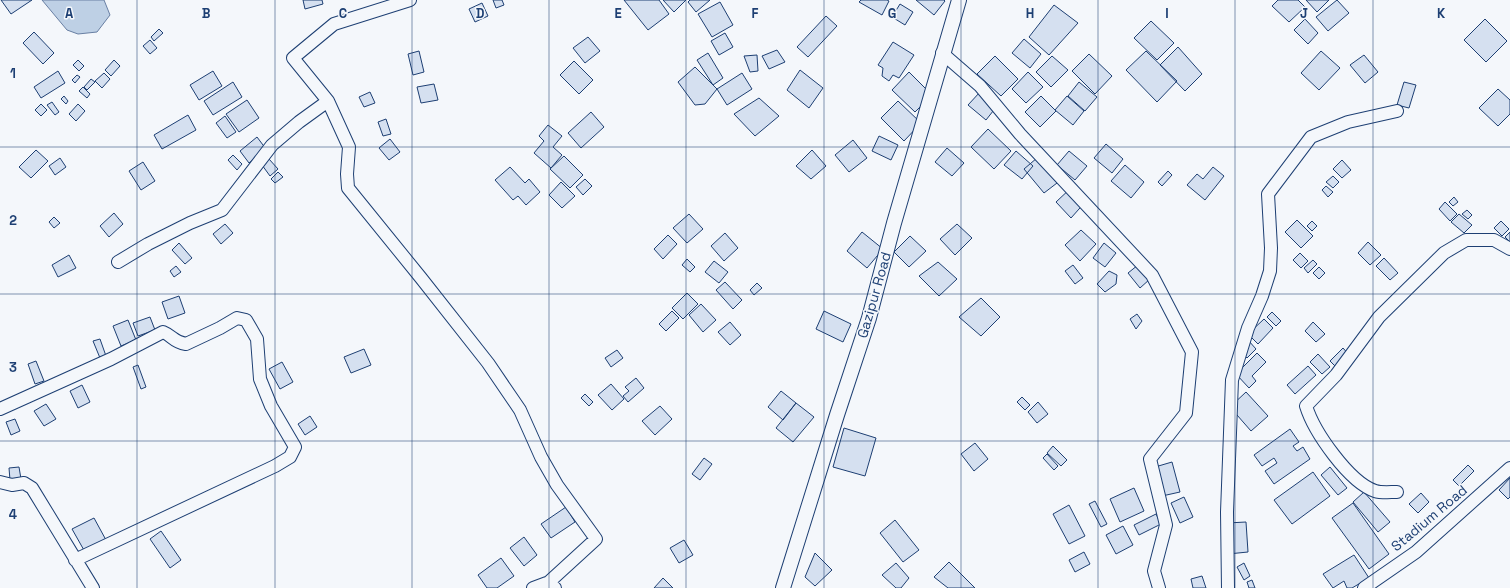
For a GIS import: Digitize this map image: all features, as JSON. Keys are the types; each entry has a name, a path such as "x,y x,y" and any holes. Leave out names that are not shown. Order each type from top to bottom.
{"street":[{"path":"410,0 334,24 293,58 328,101 348,147 348,188 488,363 520,410 541,457 557,485 596,539 552,585 532,588"},
{"name":"Gazipur Road","path":"783,588 836,415 869,318 894,224 958,0"},
{"path":"942,53 980,86 1025,139 1152,275 1192,352 1186,413 1150,459 1166,525 1154,571 1159,588"},
{"path":"118,262 148,244 190,223 222,210 272,145 328,101"},
{"path":"1228,588 1227,512 1232,380 1248,328 1262,296 1270,271 1271,248 1268,194 1311,137 1348,122 1397,111"},
{"path":"1397,492 1376,491 1362,483 1349,472 1321,436 1310,418 1306,406 1336,375 1379,317 1444,253 1466,240 1494,240 1510,249"},
{"path":"0,409 111,359 163,332 168,333 174,341 186,344 237,318 246,320 257,339 260,379 271,406 295,447 290,457 261,473 75,560"},
{"name":"Stadium Road","path":"1364,588 1416,552 1510,468"},
{"path":"0,482 12,485 24,483 32,488 93,588"}],"water":[{"path":"42,0 104,0 110,15 97,32 78,34 67,30"}],"building":[{"path":"1,0 32,0 11,14"},
{"path":"303,0 322,0 323,4 305,9"},
{"path":"493,0 502,0 504,5 496,8"},
{"path":"624,0 659,0 669,14 648,30"},
{"path":"663,0 686,0 674,12"},
{"path":"690,0 710,0 696,12 688,2"},
{"path":"861,0 889,1 882,15 859,2"},
{"path":"916,0 944,0 945,1 934,15"},
{"path":"1278,0 1298,0 1305,7 1289,22 1272,6"},
{"path":"1306,0 1329,0 1317,12"},
{"path":"1337,0 1349,13 1328,31 1316,17"},
{"path":"720,2 733,25 712,37 698,14"},
{"path":"482,3 488,16 475,22 469,9"},
{"path":"900,4 913,12 905,25 892,17"},
{"path":"1054,5 1078,23 1049,55 1029,37"},
{"path":"826,16 837,26 808,57 797,47"},
{"path":"1305,19 1318,33 1308,44 1294,30"},
{"path":"1485,19 1507,41 1486,62 1464,40"},
{"path":"1151,21 1174,43 1157,60 1134,38"},
{"path":"159,29 163,33 154,41 151,37"},
{"path":"34,32 54,53 43,64 23,43"},
{"path":"725,33 733,47 719,55 711,41"},
{"path":"588,37 600,51 585,63 573,48"},
{"path":"1024,39 1041,54 1030,68 1012,53"},
{"path":"150,40 157,48 150,54 143,46"},
{"path":"893,42 914,55 899,78 893,75 889,81 882,76 883,68 878,65"},
{"path":"1178,47 1202,74 1185,91 1160,65"},
{"path":"777,50 785,62 769,69 762,56"},
{"path":"419,51 424,72 413,75 408,54"},
{"path":"1146,51 1177,81 1157,102 1126,70"},
{"path":"1321,51 1340,68 1319,90 1301,73"},
{"path":"708,53 723,78 713,85 697,60"},
{"path":"1089,54 1112,76 1095,94 1072,71"},
{"path":"757,55 758,71 750,72 744,56"},
{"path":"1364,55 1378,72 1365,83 1350,65"},
{"path":"995,56 1018,79 1001,96 977,74"},
{"path":"1052,56 1068,70 1051,87 1036,72"},
{"path":"78,60 84,66 79,71 73,65"},
{"path":"114,60 120,66 111,76 105,70"},
{"path":"574,61 593,80 579,94 560,75"},
{"path":"695,67 717,89 705,104 695,105 678,82"},
{"path":"800,70 823,88 809,108 787,90"},
{"path":"58,71 65,83 41,98 34,87"},
{"path":"213,71 222,86 199,100 190,85"},
{"path":"909,72 932,95 915,112 892,90"},
{"path":"1028,72 1043,87 1026,103 1012,89"},
{"path":"104,73 110,79 102,88 95,81"},
{"path":"742,73 752,89 727,105 717,89"},
{"path":"77,75 80,77 75,83 72,80"},
{"path":"91,79 95,82 87,90 84,87"},
{"path":"233,82 242,97 213,115 204,101"},
{"path":"1079,82 1097,97 1085,111 1068,96"},
{"path":"1404,82 1416,85 1409,108 1397,105"},
{"path":"434,84 438,100 421,103 417,87"},
{"path":"83,87 90,94 87,98 79,91"},
{"path":"1498,89 1510,100 1510,114 1498,126 1479,108"},
{"path":"370,92 375,103 364,107 359,97"},
{"path":"980,92 997,106 986,120 968,105"},
{"path":"64,96 68,101 66,104 61,99"},
{"path":"1041,96 1056,111 1040,127 1025,112"},
{"path":"1067,96 1084,111 1073,125 1055,110"},
{"path":"759,98 779,116 755,136 734,114"},
{"path":"247,100 259,118 239,132 226,114"},
{"path":"898,101 921,123 904,141 881,118"},
{"path":"52,102 59,112 55,115 47,105"},
{"path":"41,104 47,110 41,116 35,110"},
{"path":"78,104 85,111 76,121 69,114"},
{"path":"591,112 604,127 581,148 568,133"},
{"path":"188,115 196,130 162,149 154,135"},
{"path":"225,116 236,132 227,138 216,123"},
{"path":"386,119 391,134 383,136 378,122"},
{"path":"548,125 562,136 553,147 562,155 551,168 534,153 544,141 539,136"},
{"path":"988,129 1011,151 994,169 971,147"},
{"path":"879,136 898,145 891,160 872,151"},
{"path":"257,137 266,149 249,163 240,151"},
{"path":"390,139 400,152 389,160 379,148"},
{"path":"853,140 867,158 849,172 835,155"},
{"path":"1106,144 1123,159 1112,173 1094,158"},
{"path":"947,148 964,163 952,176 935,162"},
{"path":"36,150 48,161 31,178 19,167"},
{"path":"812,150 826,166 811,179 796,166"},
{"path":"1016,151 1033,166 1022,179 1004,165"},
{"path":"1069,151 1087,166 1075,180 1057,165"},
{"path":"233,155 242,164 237,170 228,160"},
{"path":"564,156 583,175 570,188 550,169"},
{"path":"60,158 66,167 55,175 49,166"},
{"path":"1037,158 1057,183 1044,193 1024,169"},
{"path":"269,159 278,169 270,176 262,165"},
{"path":"1342,160 1351,170 1342,178 1333,169"},
{"path":"143,162 155,181 141,190 129,171"},
{"path":"1125,165 1144,182 1131,198 1111,181"},
{"path":"510,167 525,183 529,179 540,192 526,205 518,196 513,200 495,180"},
{"path":"1213,167 1224,176 1205,200 1187,185 1197,174 1203,179"},
{"path":"1168,171 1172,175 1162,186 1158,182"},
{"path":"278,172 283,177 275,183 271,179"},
{"path":"1333,176 1339,182 1333,188 1326,182"},
{"path":"585,179 592,186 583,195 576,187"},
{"path":"561,182 575,196 562,208 549,195"},
{"path":"1326,186 1333,192 1328,197 1322,190"},
{"path":"1072,187 1087,200 1071,218 1056,202"},
{"path":"1454,197 1458,202 1453,206 1449,202"},
{"path":"1445,202 1457,214 1450,221 1439,209"},
{"path":"1467,210 1472,215 1468,219 1462,214"},
{"path":"114,213 123,224 109,237 100,226"},
{"path":"689,214 703,229 687,243 673,228"},
{"path":"1459,214 1472,225 1464,233 1451,222"},
{"path":"54,217 60,223 54,228 49,222"},
{"path":"1297,220 1313,236 1301,248 1285,232"},
{"path":"1312,221 1317,226 1312,231 1307,226"},
{"path":"1501,221 1509,229 1502,236 1494,228"},
{"path":"225,224 233,233 221,244 213,234"},
{"path":"957,224 972,238 955,255 940,239"},
{"path":"1081,230 1096,244 1080,261 1065,245"},
{"path":"862,232 883,249 867,268 847,251"},
{"path":"1510,232 1510,242 1505,237"},
{"path":"725,233 738,248 724,261 711,246"},
{"path":"668,235 677,244 663,259 654,249"},
{"path":"910,236 926,251 909,267 894,252"},
{"path":"1368,242 1381,255 1370,265 1358,253"},
{"path":"179,243 192,258 185,264 172,250"},
{"path":"1104,243 1116,253 1105,267 1093,258"},
{"path":"1300,253 1308,261 1301,268 1293,260"},
{"path":"69,255 76,268 58,277 52,265"},
{"path":"1384,258 1398,273 1390,280 1376,266"},
{"path":"687,259 695,267 690,272 682,265"},
{"path":"1313,260 1317,264 1308,273 1304,268"},
{"path":"714,261 728,272 719,283 705,272"},
{"path":"938,262 957,279 939,296 919,276"},
{"path":"1073,265 1083,278 1075,284 1065,271"},
{"path":"1138,265 1150,279 1140,288 1128,273"},
{"path":"176,266 181,272 174,277 170,271"},
{"path":"1319,267 1325,273 1319,279 1313,273"},
{"path":"1109,271 1117,275 1116,284 1105,292 1097,284"},
{"path":"725,282 742,300 733,309 716,290"},
{"path":"757,283 762,288 754,295 750,290"},
{"path":"687,293 698,304 683,319 672,308"},
{"path":"179,296 185,313 168,319 162,302"},
{"path":"981,298 1000,317 981,336 959,317"},
{"path":"701,304 716,320 703,332 689,315"},
{"path":"672,311 679,318 666,331 659,324"},
{"path":"824,311 851,324 843,342 816,329"},
{"path":"1272,312 1281,321 1276,326 1267,317"},
{"path":"1137,314 1142,321 1136,329 1130,319"},
{"path":"150,317 155,330 138,336 133,323"},
{"path":"1264,319 1273,328 1258,344 1248,334"},
{"path":"128,320 136,340 121,346 113,326"},
{"path":"730,322 741,335 730,345 718,332"},
{"path":"1313,322 1325,334 1316,342 1305,331"},
{"path":"100,339 106,356 100,358 93,341"},
{"path":"1248,340 1256,349 1247,358 1238,349"},
{"path":"1343,348 1350,356 1337,368 1330,361"},
{"path":"364,349 371,365 351,373 344,357"},
{"path":"617,350 623,358 611,367 605,358"},
{"path":"1257,353 1266,362 1252,376 1256,381 1249,388 1236,374"},
{"path":"1318,354 1330,367 1322,374 1310,362"},
{"path":"36,361 44,381 35,384 28,364"},
{"path":"282,362 293,382 280,389 269,369"},
{"path":"138,365 146,387 141,389 133,367"},
{"path":"1308,366 1316,375 1295,394 1287,385"},
{"path":"636,378 644,388 628,402 623,396 629,391 625,387"},
{"path":"611,384 624,399 612,410 598,395"},
{"path":"82,385 90,402 78,408 70,391"},
{"path":"781,391 796,403 783,420 768,407"},
{"path":"1246,392 1268,416 1251,431 1230,407"},
{"path":"585,394 593,402 589,406 581,398"},
{"path":"1022,397 1030,405 1025,410 1017,402"},
{"path":"1038,402 1048,414 1037,423 1028,412"},
{"path":"796,403 814,417 793,442 776,428"},
{"path":"46,404 56,419 44,426 34,411"},
{"path":"660,406 672,419 655,435 642,421"},
{"path":"310,416 317,427 305,435 298,424"},
{"path":"15,419 20,431 11,435 6,422"},
{"path":"844,428 876,438 865,476 833,467"},
{"path":"1290,429 1299,442 1293,446 1297,451 1303,447 1310,459 1274,484 1265,471 1277,463 1274,458 1262,466 1254,455"},
{"path":"975,443 988,459 974,471 961,454"},
{"path":"1053,446 1067,460 1061,466 1047,453"},
{"path":"1047,454 1058,466 1054,470 1043,458"},
{"path":"704,458 712,464 700,480 692,474"},
{"path":"1172,462 1180,492 1162,496 1155,467"},
{"path":"1468,465 1474,471 1459,486 1453,480"},
{"path":"19,467 21,479 10,480 9,468"},
{"path":"1330,467 1347,488 1338,495 1321,475"},
{"path":"1313,472 1330,496 1292,524 1274,500"},
{"path":"1510,478 1510,497 1508,499 1499,490"},
{"path":"1134,488 1144,511 1120,522 1110,499"},
{"path":"1364,492 1390,522 1378,532 1353,502"},
{"path":"1421,493 1429,502 1418,513 1409,504"},
{"path":"1184,497 1193,517 1180,523 1171,503"},
{"path":"1095,501 1107,524 1101,527 1089,504"},
{"path":"1353,503 1389,554 1369,569 1332,518"},
{"path":"1069,505 1085,536 1069,544 1053,514"},
{"path":"566,507 575,522 551,538 541,524"},
{"path":"1156,514 1161,524 1139,535 1134,525"},
{"path":"94,518 106,540 85,552 72,529"},
{"path":"895,520 919,550 903,562 880,533"},
{"path":"1246,522 1248,552 1228,554 1227,523"},
{"path":"1123,526 1133,545 1116,554 1106,535"},
{"path":"161,531 181,560 170,568 150,539"},
{"path":"524,537 537,555 524,566 510,548"},
{"path":"684,540 693,555 679,563 670,548"},
{"path":"1084,552 1090,564 1075,572 1069,560"},
{"path":"815,553 832,570 815,586 805,577"},
{"path":"1354,555 1369,578 1352,588 1347,588 1344,581 1333,588 1323,574"},
{"path":"501,558 514,576 497,588 487,588 478,575"},
{"path":"949,562 975,588 948,588 934,577"},
{"path":"896,563 909,578 901,588 896,588 882,575"},
{"path":"1244,563 1250,576 1244,580 1237,567"},
{"path":"1202,576 1206,588 1193,588 1191,579"},
{"path":"663,578 673,588 654,588"},
{"path":"1252,580 1255,588 1249,588 1247,582"}]}
